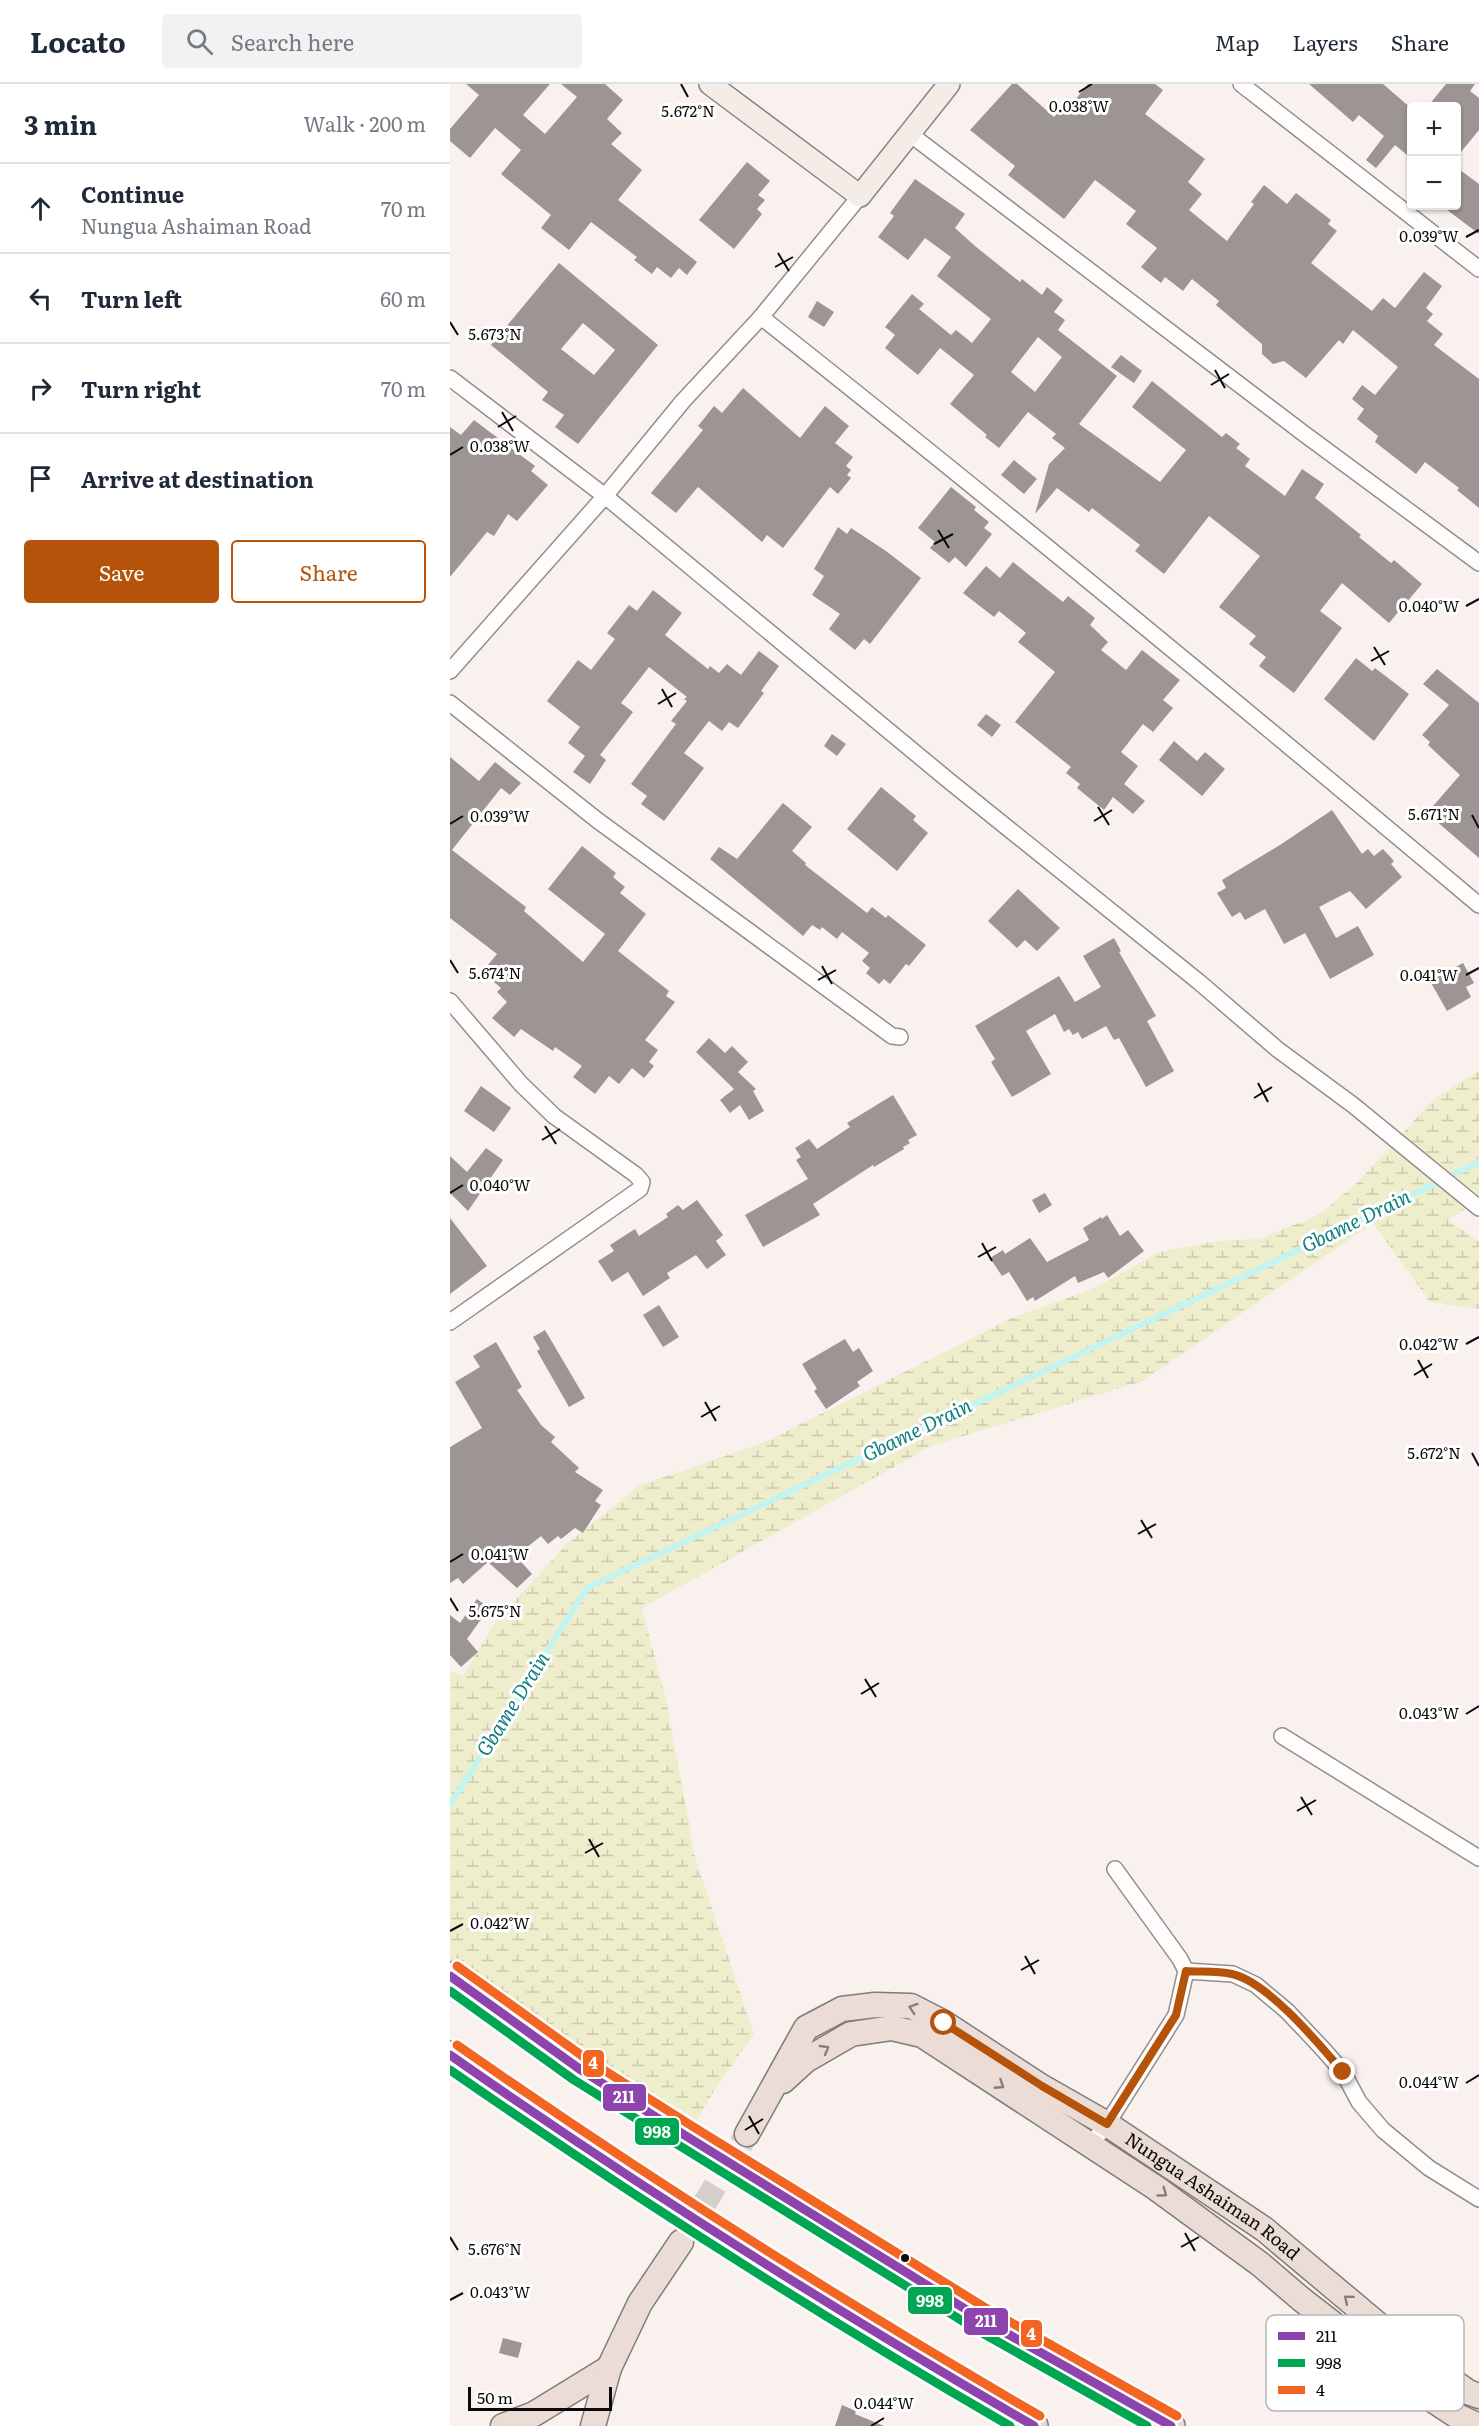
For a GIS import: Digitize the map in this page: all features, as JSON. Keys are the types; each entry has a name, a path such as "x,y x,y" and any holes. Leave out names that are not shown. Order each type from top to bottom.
{"highway":[{"path":"450,1976 581,2070 686,2136 983,2320 1171,2426"},
{"path":"450,2055 651,2191 781,2274 942,2374 1034,2426"}],"main road":[{"name":"Nungua Ashaiman Road","path":"747,2134 764,2099 806,2028 842,2009 875,2005 911,2006 944,2023 1042,2086 1107,2124 1264,2229 1367,2315"},
{"name":"Nungua Ashaiman Road","path":"764,2099 806,2061 851,2034 892,2028 922,2035 1091,2144 1260,2264 1322,2315"},
{"path":"593,2426 609,2368 640,2303 681,2242"},
{"path":"503,2426 549,2406 609,2368"},
{"name":"Nungua Ashaiman Road","path":"1464,2388 1479,2396"},
{"name":"Nungua Ashaiman Road","path":"1449,2411 1479,2426"}],"street":[{"path":"710,84 860,196"},
{"path":"450,671 605,496 683,401 761,317 949,84"},
{"path":"1241,84 1479,269"},
{"path":"910,134 1303,433 1479,563"},
{"path":"761,317 904,430 1164,642 1479,905"},
{"path":"450,378 605,496 948,780 1199,982 1277,1049 1353,1105 1477,1206"},
{"path":"450,703 597,820 733,921 892,1036 900,1037"},
{"path":"450,1000 521,1084 554,1116 636,1175 642,1182 640,1189 450,1322"},
{"path":"1282,1736 1479,1858"},
{"path":"1091,2144 1107,2124 1176,2015 1186,1971 1180,1959 1115,1869"},
{"path":"1186,1971 1233,1974 1256,1985 1287,2011 1322,2048 1343,2072 1359,2102 1383,2130 1429,2168 1479,2199"}],"green space":[{"path":"1479,1071 1479,1200 1448,1220 1479,1242 1479,1309 1430,1302 1373,1223 1143,1381 931,1446 642,1608 666,1700 696,1861 754,2034 717,2086 690,2131 450,1966 450,1670 463,1676 495,1622 566,1545 638,1486 763,1443 1014,1317 1095,1288 1159,1252 1217,1241 1259,1239 1319,1215 1358,1182 1433,1100"}],"building":[{"path":"466,84 550,84 523,115 545,134 577,97 561,84 605,84 623,100 607,119 622,133 611,144 642,170 618,200 697,262 687,275 679,268 671,278 657,267 652,274 634,260 637,257 591,222 569,250 541,228 551,215 501,174 521,150 495,128 470,158 450,141 450,129 479,95"},
{"path":"1012,84 1017,84 1054,117 1062,108 1066,111 1088,84 1155,84 1163,90 1145,114 1205,159 1188,182 1202,194 1189,210 1227,241 1254,204 1251,202 1264,185 1287,204 1296,193 1331,220 1328,224 1337,231 1311,263 1372,311 1383,298 1395,308 1424,272 1442,286 1426,308 1433,314 1427,321 1443,334 1434,345 1479,379 1479,508 1457,490 1459,488 1425,462 1416,474 1375,442 1378,436 1357,419 1364,409 1352,399 1362,385 1375,395 1398,367 1353,330 1343,344 1339,340 1306,378 1284,361 1273,364 1262,354 1262,344 1216,305 1219,301 1192,279 1183,291 1165,277 1161,283 1141,267 1157,248 1126,224 1136,211 1095,180 1064,219 1008,175 1015,166 970,130"},
{"path":"1309,84 1383,84 1407,105 1407,155 1395,145 1376,168 1366,160 1384,136 1359,115 1353,122"},
{"path":"1446,84 1475,84 1470,91 1479,98 1479,130 1461,152 1461,102 1431,102"},
{"path":"747,162 770,181 758,195 765,200 757,209 762,214 734,249 699,220"},
{"path":"1461,171 1479,184 1479,234 1447,210 1461,210"},
{"path":"915,179 965,214 955,228 975,246 1020,282 1022,279 1042,295 1047,287 1063,300 1054,312 1065,320 1058,330 1117,376 1079,424 1160,482 1186,450 1132,407 1152,381 1222,437 1226,433 1240,444 1236,448 1250,459 1245,466 1285,496 1302,469 1324,484 1315,498 1391,563 1394,560 1422,584 1389,623 1342,583 1320,611 1342,628 1294,693 1259,666 1266,657 1249,644 1256,636 1219,607 1260,556 1209,516 1164,574 1135,551 1140,545 1092,508 1089,512 1057,488 1035,514 1049,464 1065,448 1052,438 1056,434 1028,412 999,448 950,404 974,375 940,348 918,375 885,348 895,335 885,327 912,294 924,304 919,309 951,335 956,330 972,343 991,319 937,276 951,257 925,238 908,260 878,237 894,216 890,213","holes":["1038,337 1062,357 1035,392 1011,372"]},
{"path":"559,263 658,345 578,444 555,427 564,415 542,400 548,392 491,345","holes":["583,323 615,350 594,375 561,349"]},
{"path":"817,301 834,312 824,327 808,317"},
{"path":"1121,355 1142,371 1134,383 1111,367"},
{"path":"743,388 800,438 825,406 849,426 835,443 853,457 846,466 851,470 847,475 851,478 838,494 830,487 783,548 767,535 762,542 698,487 676,513 651,493 703,430 698,426 714,406 722,413"},
{"path":"474,420 535,466 531,471 548,485 517,521 508,514 494,536 487,532 450,577 450,427 461,435"},
{"path":"1014,460 1037,479 1024,494 1001,475"},
{"path":"951,487 976,507 974,510 989,522 984,528 992,534 966,567 955,557 949,563 930,548 935,542 918,528"},
{"path":"838,527 847,534 851,528 921,578 870,644 864,639 855,650 829,629 840,614 812,595 824,576 814,569"},
{"path":"1013,562 1063,602 1068,596 1095,618 1090,625 1108,642 1101,650 1126,670 1142,650 1180,680 1163,700 1173,708 1153,732 1143,724 1121,752 1138,766 1124,784 1145,801 1133,814 1113,797 1104,810 1077,788 1080,784 1066,773 1071,767 1015,722 1055,672 1018,642 1026,633 999,611 994,617 963,593 986,566 1000,578"},
{"path":"653,590 682,613 665,635 708,669 710,666 719,673 727,664 741,675 759,651 779,666 761,691 764,693 738,728 729,722 722,731 709,721 684,753 704,768 664,821 641,804 647,796 631,784 676,724 671,721 687,701 684,699 687,697 649,667 621,703 633,712 600,755 606,760 590,784 573,772 585,756 568,743 580,727 547,701 578,660 591,670 615,639 607,633 629,605 637,611"},
{"path":"1356,658 1372,671 1375,668 1409,694 1374,741 1324,699"},
{"path":"1437,669 1479,703 1479,858 1427,813 1460,775 1428,745 1430,742 1422,735 1449,705 1423,684"},
{"path":"986,714 1001,725 992,737 977,725"},
{"path":"832,734 846,744 837,756 824,746"},
{"path":"1174,741 1197,761 1205,752 1225,769 1202,796 1159,760"},
{"path":"450,757 479,781 495,762 521,783 510,795 501,788 452,850 526,907 524,911 583,962 605,934 548,889 582,846 616,873 613,877 625,887 620,893 646,914 618,951 669,991 666,996 675,1002 645,1040 658,1050 649,1062 654,1066 644,1078 632,1068 619,1084 609,1076 595,1094 573,1077 582,1066 555,1047 553,1051 521,1029 514,1037 492,1018 507,1002 497,992 501,988 482,972 497,954 450,918"},
{"path":"881,787 916,816 913,820 928,833 897,871 847,829"},
{"path":"783,803 812,827 792,851 806,863 805,865 867,913 872,907 886,918 888,915 926,945 909,966 906,964 890,984 884,979 879,984 866,973 870,968 862,961 869,953 842,932 837,939 822,927 820,930 812,925 803,936 710,859 719,847 737,859"},
{"path":"1332,810 1362,854 1368,849 1374,856 1383,849 1394,861 1391,864 1402,877 1366,909 1350,891 1319,907 1336,938 1358,926 1374,955 1330,979 1305,933 1284,944 1265,909 1245,920 1240,912 1232,917 1217,893 1226,888 1222,880"},
{"path":"1018,889 1060,928 1037,951 1025,940 1017,948 988,921"},
{"path":"1114,938 1121,951 1119,952 1156,1016 1147,1021 1174,1071 1146,1087 1119,1038 1114,1040 1106,1026 1082,1039 1078,1032 1073,1035 1069,1029 1064,1032 1055,1014 1026,1031 1051,1074 1012,1097 991,1062 995,1059 975,1026 1059,976 1075,1002 1101,987 1083,956"},
{"path":"1463,963 1474,983 1466,987 1471,997 1447,1011 1430,981"},
{"path":"709,1038 725,1053 732,1046 748,1062 738,1072 756,1089 753,1091 764,1111 749,1120 740,1105 730,1113 720,1100 734,1089 696,1052"},
{"path":"481,1086 511,1108 494,1132 464,1111"},
{"path":"893,1095 917,1135 908,1140 910,1143 903,1147 904,1149 874,1167 873,1165 813,1204 820,1215 763,1247 745,1215 808,1179 796,1160 801,1157 795,1148 809,1139 817,1149 850,1127 847,1123"},
{"path":"486,1148 503,1160 468,1211 450,1193 450,1156 467,1172"},
{"path":"1045,1193 1052,1205 1039,1213 1032,1200"},
{"path":"697,1200 723,1235 716,1241 726,1255 707,1269 696,1255 667,1273 670,1278 643,1296 628,1272 612,1282 598,1261 614,1251 610,1245 635,1229 639,1236 668,1217 666,1214 678,1205 683,1210"},
{"path":"1107,1215 1120,1236 1128,1230 1144,1251 1108,1278 1104,1272 1078,1283 1075,1276 1035,1301 1033,1297 1027,1301 1009,1272 1002,1276 990,1258 1003,1250 1005,1254 1030,1238 1047,1262 1089,1240 1083,1228"},
{"path":"450,1218 487,1266 450,1294"},
{"path":"659,1305 679,1337 663,1347 643,1315"},
{"path":"545,1330 585,1398 569,1407 537,1351 540,1349 533,1337"},
{"path":"845,1339 853,1352 859,1348 873,1371 857,1382 860,1386 826,1409 814,1391 817,1389 802,1364"},
{"path":"496,1342 522,1387 517,1390 541,1425 555,1437 551,1442 579,1468 575,1472 603,1490 595,1501 601,1505 583,1533 575,1528 561,1539 558,1536 548,1544 541,1536 516,1556 532,1574 517,1588 488,1562 463,1584 458,1578 450,1583 450,1447 482,1428 455,1382 480,1367 473,1356"},
{"path":"477,1599 489,1608 467,1639 478,1652 461,1667 450,1655 450,1615 460,1623"},
{"path":"503,2338 522,2343 518,2358 499,2353"},
{"path":"842,2405 856,2411 855,2414 884,2426 835,2426"}],"waterway":[{"name":"Gbame Drain","path":"450,1805 587,1588 1343,1229 1479,1162"}],"tunnel":[{"path":"684,2237 747,2134"}],"transit line":[{"name":"4","path":"457,1966 588,2060 692,2126 989,2310 1177,2416"},
{"name":"211","path":"450,1976 581,2070 686,2136 983,2320 1171,2426"},
{"name":"998","path":"450,1991 574,2080 977,2330 1147,2426"},
{"name":"4","path":"457,2045 744,2236 891,2328 1040,2416"},
{"name":"211","path":"450,2055 665,2200 885,2338 1034,2426"},
{"name":"998","path":"450,2070 726,2254 1010,2426"}],"route":[{"path":"944,2023 1042,2086 1107,2124 1176,2015 1186,1971 1233,1974 1256,1985 1287,2011 1343,2072"}]}
